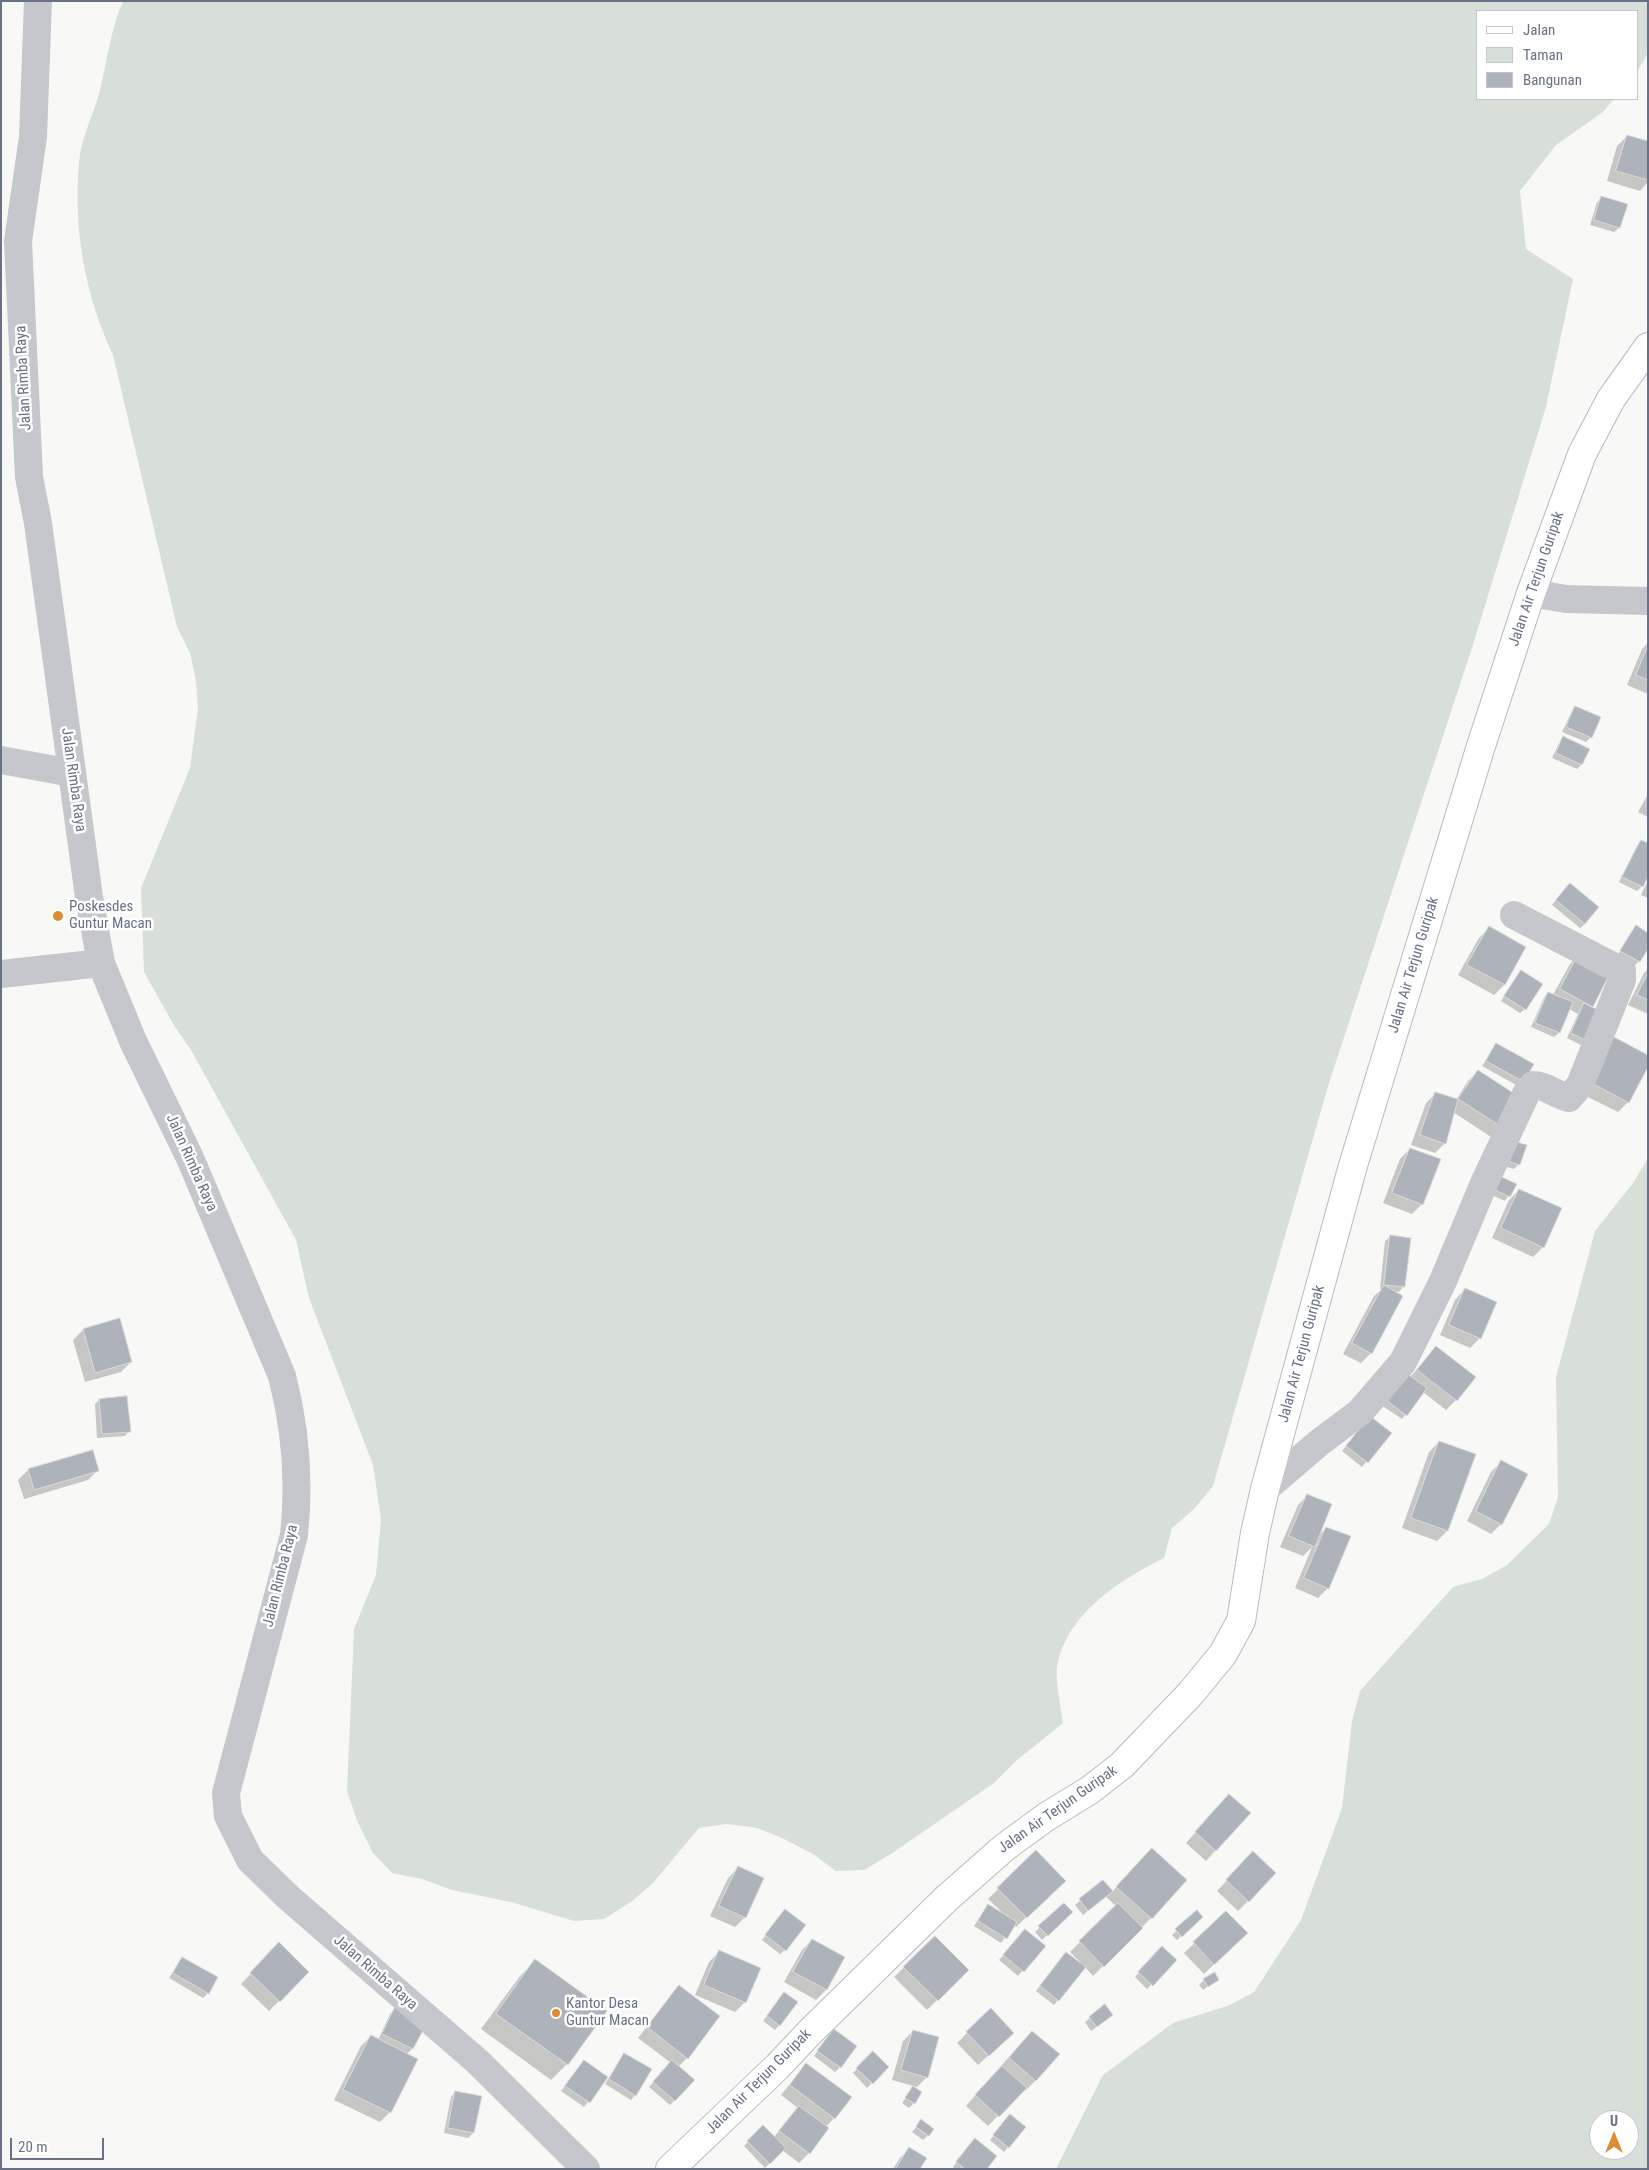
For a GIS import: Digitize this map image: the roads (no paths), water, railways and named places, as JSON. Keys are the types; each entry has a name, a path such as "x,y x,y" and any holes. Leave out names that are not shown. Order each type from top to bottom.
{"street":[{"name":"Jalan Rimba Raya","path":"42,5 33,137 10,296 29,477 38,523 89,896 101,963 133,1041 190,1158 282,1376 295,1439 297,1503 294,1535 226,1793 228,1816 250,1860 262,1872 296,1904 478,2062 586,2169"},
{"name":"Jalan Air Terjun Guripak","path":"670,2169 777,2067 810,2032 948,1898 1004,1847 1046,1817 1090,1790 1122,1765 1191,1693 1222,1654 1241,1621 1255,1533 1265,1489 1352,1169 1477,759 1531,593 1582,454 1611,399 1648,347"},
{"path":"1531,593 1566,599 1648,601"},
{"path":"1,760 72,773"},
{"path":"1265,1489 1320,1442 1360,1412 1404,1362 1443,1281 1485,1181 1527,1092 1533,1084 1539,1084 1560,1096 1569,1098 1580,1084 1622,980 1622,971 1514,915"},
{"path":"1,974 101,963"}],"place":[{"name":"Poskesdes Guntur Macan","path":"58,916"},
{"name":"Kantor Desa Guntur Macan","path":"556,2013"}]}
